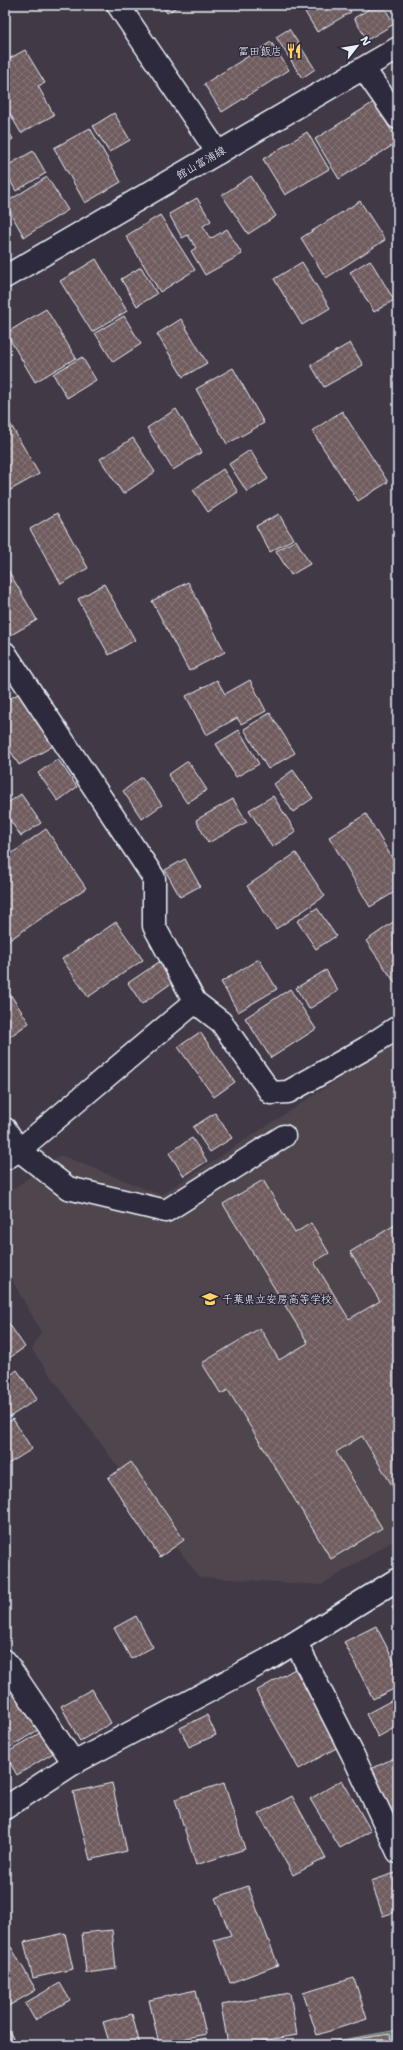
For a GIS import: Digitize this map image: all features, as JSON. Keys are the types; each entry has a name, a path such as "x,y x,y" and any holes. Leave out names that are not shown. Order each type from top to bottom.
{"street":[{"path":"118,5 218,152"},
{"name":"館山富浦線","path":"5,277 398,48"},
{"path":"364,69 398,118"},
{"path":"5,653 154,878 154,926 195,1002 221,1022 271,1093 288,1092 366,1048 398,1027"},
{"path":"12,1155 195,1002"},
{"path":"5,1129 12,1155 68,1188 166,1211 284,1136"},
{"path":"5,1808 74,1763 296,1643 398,1579"},
{"path":"296,1643 352,1753 398,1852"},
{"path":"5,1661 74,1763"}],"shaded area":[{"name":"千葉県立安房高等学校","path":"398,1040 398,1538 321,1585 199,1577 32,1350 41,1332 5,1267 5,1195 60,1155 161,1195"}],"green space":[{"path":"398,2030 398,2045 313,2045"}],"building":[{"path":"162,5 180,5 167,13"},
{"path":"301,5 347,5 351,12 317,32"},
{"path":"376,5 383,5 394,24 367,40 354,18"},
{"path":"289,29 315,69 302,78 276,37"},
{"path":"271,42 289,70 222,112 204,84"},
{"path":"25,50 45,83 38,86 54,115 21,133 5,105 5,61"},
{"path":"374,102 398,142 339,179 315,139"},
{"path":"114,113 130,140 109,152 93,126"},
{"path":"5,125 13,139 5,143"},
{"path":"90,128 121,182 85,203 54,148"},
{"path":"307,132 329,169 285,195 263,159"},
{"path":"33,151 46,173 16,191 5,171 5,167"},
{"path":"251,176 276,216 248,234 222,195"},
{"path":"47,177 68,210 24,237 5,203"},
{"path":"197,198 211,221 203,226 210,239 227,229 242,254 205,275 191,251 196,248 188,235 182,238 169,214"},
{"path":"360,201 385,240 326,278 301,238"},
{"path":"160,215 195,270 160,292 126,236"},
{"path":"96,259 127,311 92,332 60,281"},
{"path":"370,260 394,300 374,312 350,272"},
{"path":"302,262 330,308 302,325 274,279"},
{"path":"141,267 157,294 137,306 121,279"},
{"path":"46,309 76,358 35,382 6,333"},
{"path":"124,316 141,344 113,362 95,333"},
{"path":"181,319 207,363 183,377 157,334"},
{"path":"350,343 363,365 324,387 311,365"},
{"path":"82,357 96,380 67,398 53,374"},
{"path":"233,368 264,423 227,444 196,389"},
{"path":"176,409 202,452 173,470 147,428"},
{"path":"342,411 388,482 358,501 312,431"},
{"path":"8,420 39,474 5,493 5,421"},
{"path":"133,438 155,472 123,494 100,459"},
{"path":"250,450 268,479 247,492 229,464"},
{"path":"223,469 238,492 208,512 193,490"},
{"path":"57,513 88,568 61,584 30,529"},
{"path":"279,514 293,539 270,552 256,526"},
{"path":"296,540 310,564 291,575 276,551"},
{"path":"5,565 37,620 11,635 5,624"},
{"path":"188,582 225,652 189,671 152,601"},
{"path":"104,584 135,640 109,655 78,599"},
{"path":"217,680 225,694 250,680 266,711 241,724 237,718 206,735 186,696"},
{"path":"24,691 55,745 19,765 5,742 5,701"},
{"path":"270,713 295,753 268,769 244,729"},
{"path":"239,730 259,764 236,777 216,744"},
{"path":"58,759 77,787 58,801 38,773"},
{"path":"188,761 207,790 187,803 168,775"},
{"path":"293,770 313,798 293,812 274,784"},
{"path":"142,777 162,805 142,819 123,791"},
{"path":"21,794 41,823 21,836 5,813 5,805"},
{"path":"273,796 296,832 272,847 249,810"},
{"path":"233,799 247,822 208,843 196,820"},
{"path":"366,814 398,868 398,890 370,907 329,837"},
{"path":"46,829 86,888 5,943 5,858"},
{"path":"296,853 325,896 276,929 247,886"},
{"path":"185,859 200,886 180,897 165,870"},
{"path":"317,908 336,936 316,949 297,921"},
{"path":"396,920 398,923 398,987 366,941"},
{"path":"116,922 143,960 88,997 62,959"},
{"path":"259,959 277,989 238,1012 221,982"},
{"path":"159,962 173,982 142,1004 128,983"},
{"path":"326,970 338,991 309,1009 296,988"},
{"path":"290,989 316,1029 271,1058 245,1018"},
{"path":"10,994 29,1023 5,1040 5,998"},
{"path":"200,1032 235,1082 214,1097 178,1047"},
{"path":"215,1113 232,1138 210,1152 193,1127"},
{"path":"192,1138 207,1161 184,1176 169,1153"},
{"name":"千葉県立安房高等学校","path":"263,1180 295,1233 311,1223 329,1253 314,1262 349,1319 380,1301 350,1252 398,1223 398,1318 393,1321 398,1330 398,1495 362,1436 336,1452 382,1528 331,1559 228,1390 221,1394 202,1363 260,1328 279,1360 308,1343 223,1204"},
{"path":"5,1318 25,1347 5,1361"},
{"path":"17,1370 37,1399 5,1420 5,1379"},
{"path":"13,1419 32,1449 5,1466 5,1424"},
{"path":"131,1462 184,1540 160,1557 108,1478"},
{"path":"398,1597 398,1604 395,1598"},
{"path":"398,1604 398,1618 392,1607"},
{"path":"136,1616 153,1647 131,1659 114,1628"},
{"path":"376,1626 398,1669 398,1687 373,1699 344,1642"},
{"path":"295,1669 338,1747 299,1769 256,1691"},
{"path":"17,1684 43,1727 7,1749 5,1745 5,1691"},
{"path":"92,1689 111,1723 80,1741 61,1706"},
{"path":"398,1697 398,1733 394,1728 378,1737 366,1714"},
{"path":"207,1715 216,1735 189,1747 180,1728"},
{"path":"43,1731 55,1752 17,1775 5,1754"},
{"path":"398,1756 398,1829 367,1771"},
{"path":"342,1780 371,1831 340,1848 310,1799"},
{"path":"112,1783 127,1851 90,1860 73,1792"},
{"path":"224,1783 245,1849 196,1865 175,1799"},
{"path":"292,1796 326,1858 293,1875 259,1814"},
{"path":"398,1872 398,1911 383,1916 371,1881"},
{"path":"248,1886 278,1965 230,1983 214,1940 231,1935 215,1898"},
{"path":"112,1930 116,1969 86,1973 82,1933"},
{"path":"65,1933 73,1969 33,1978 24,1942"},
{"path":"11,1947 36,1990 5,2008 5,1950"},
{"path":"354,1978 367,2019 317,2035 303,1993"},
{"path":"60,1983 70,2000 35,2020 25,2003"},
{"path":"196,1990 206,2034 159,2044 149,2000"},
{"path":"290,1993 297,2035 239,2045 228,2045 221,2005"},
{"path":"132,2014 140,2045 110,2045 103,2022"},
{"path":"6,2026 17,2045 5,2045"},
{"path":"390,2034 392,2045 335,2045 334,2042"},
{"path":"206,2038 207,2045 176,2045 176,2044"}],"place":[{"name":"冨田飯店","path":"294,51"},
{"name":"千葉県立安房高等学校","path":"210,1299"}]}
